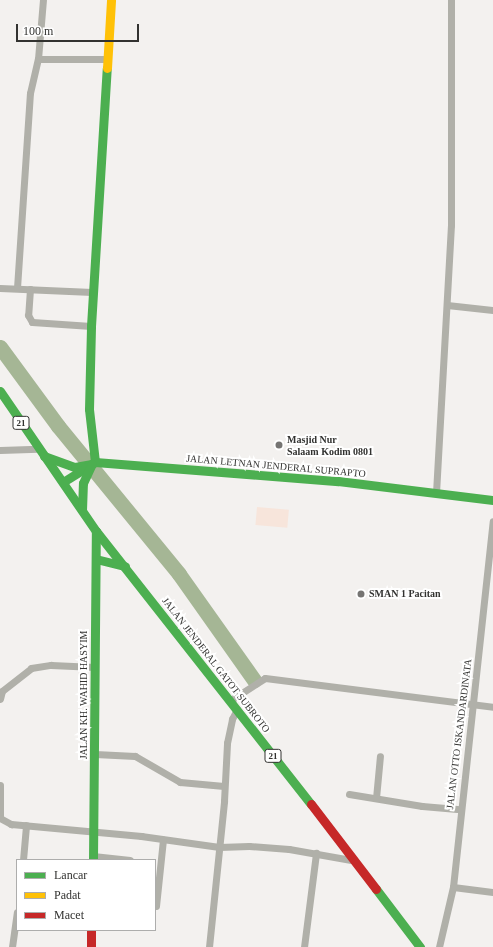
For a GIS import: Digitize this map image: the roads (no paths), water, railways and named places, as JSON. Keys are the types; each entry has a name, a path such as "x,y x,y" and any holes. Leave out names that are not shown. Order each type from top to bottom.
{"main road":[{"path":"82,510 82,488 91,465 90,409 92,292 111,0"},
{"name":"21","path":"0,391 40,452 63,482 96,531"},
{"name":"JALAN LETNAN JENDERAL SUPRAPTO","path":"40,452 70,466 91,465 338,481 493,500"},
{"path":"63,482 91,465"},
{"name":"JALAN KH. WAHID HASYIM","path":"93,858 96,531"},
{"name":"JALAN JENDERAL GATOT SUBROTO","path":"96,531 231,700 351,860 420,947"},
{"path":"96,559 125,566"},
{"path":"91,931 91,947"}],"street":[{"path":"17,288 30,93 38,59 43,0"},
{"path":"436,493 451,225 451,0"},
{"path":"38,59 106,59"},
{"path":"0,288 92,292"},
{"path":"30,289 28,315 32,322 91,326"},
{"path":"447,305 493,310"},
{"path":"0,450 40,452"},
{"name":"JALAN OTTO ISKANDARDINATA","path":"439,947 453,887 460,809 493,521"},
{"path":"0,699 2,691 31,668 51,665 95,667"},
{"path":"231,700 261,679 338,685 493,707"},
{"path":"209,947 219,848 227,743 232,719 237,709"},
{"path":"95,754 135,756 180,782 224,786"},
{"path":"376,798 380,756"},
{"path":"0,785 1,818 11,824 163,839 219,848 249,846 316,853 351,860"},
{"path":"349,794 422,806 460,809"},
{"path":"23,859 26,825"},
{"path":"156,906 158,863 163,839"},
{"path":"304,947 316,853"},
{"path":"93,858 112,859"},
{"path":"453,887 493,892"},
{"path":"12,947 16,919"}],"waterway":[{"path":"0,347 58,426 179,574 254,680"}],"place":[{"name":"Masjid Nur Salaam Kodim 0801","path":"279,445"},
{"name":"SMAN 1 Pacitan","path":"361,594"}]}
